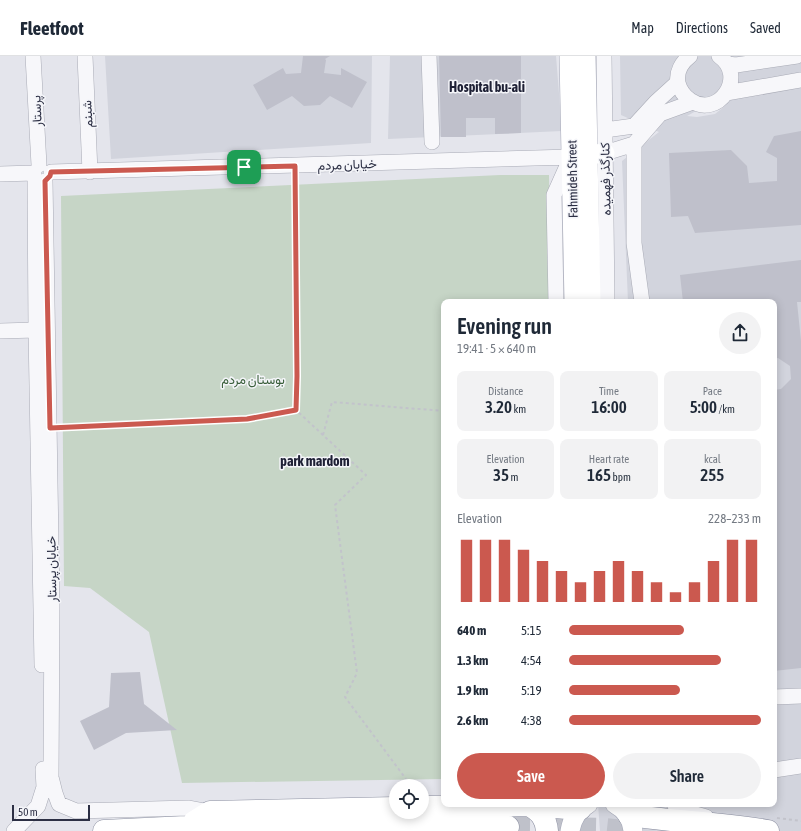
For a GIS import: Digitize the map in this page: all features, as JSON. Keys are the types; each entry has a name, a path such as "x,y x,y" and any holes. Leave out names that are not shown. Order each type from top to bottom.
{"highway":[{"path":"429,807 441,807"},
{"path":"533,807 543,817 546,823 547,831"},
{"path":"186,827 210,812 389,808"},
{"path":"626,817 734,825 768,831"},
{"path":"647,831 658,826 694,829 706,823"},
{"path":"104,831 186,827 508,827"}],"main road":[{"name":"Fahmideh Street","path":"569,56 582,156 591,299"},
{"name":"Fahmideh Street","path":"574,299 586,56"},
{"path":"570,831 571,822 583,807"}],"street":[{"name":"پرستار","path":"33,56 41,174"},
{"name":"شبنم","path":"85,56 90,172"},
{"path":"429,56 432,142"},
{"path":"562,56 582,156"},
{"name":"کنارگذر فهمیده","path":"556,299 554,195 582,156 605,130 604,56"},
{"path":"690,56 681,66 678,74 678,82 686,97 693,102 708,105 721,99 730,86 730,71 723,60"},
{"path":"723,60 736,65 797,56"},
{"path":"726,93 801,80"},
{"path":"605,130 634,126 656,102 678,82"},
{"path":"642,299 634,243 634,144 660,114 693,102"},
{"name":"خیابان مردم","path":"0,174 41,174 582,156 634,144"},
{"name":"کنارگذر فهمیده","path":"582,156 606,299"},
{"name":"خیابان پرستار","path":"14,831 38,806 44,787 36,330 41,174"},
{"name":"خیابان پرستار","path":"41,174 50,428 52,604 51,778 54,793 59,804 76,811 189,808 210,812"},
{"path":"0,331 36,330"},
{"path":"777,697 801,696"},
{"path":"801,703 801,708"},
{"path":"777,770 801,766"},
{"path":"680,807 692,813 734,825"}],"path":[{"path":"295,166 296,410 366,475 335,505 357,673 345,697 406,779"},
{"path":"323,435 332,402 441,411"},
{"path":"50,428 247,419 296,410"}],"shaded area":[{"path":"105,56 372,56 371,143 111,159"},
{"path":"390,56 556,56 562,131 388,139"},
{"path":"620,56 801,56 801,831 600,831 598,807 777,807 777,299 628,299 622,161 659,132 621,115","holes":["745,84 725,106 715,114 697,117 687,116"]}],"green space":[{"name":"بوستان مردم","path":"500,175 549,175 551,299 441,299 441,779 182,783 149,632 90,588 64,586 61,196"}],"building":[{"path":"303,56 330,56 325,59 324,73 341,75 341,68 367,82 352,108 330,96 320,105 304,106 292,96 267,110 253,85 283,68 286,74 301,73"},
{"path":"439,56 521,56 521,133 495,134 495,118 466,118 466,137 441,137"},
{"path":"801,131 801,225 695,233 688,216 671,217 669,153 731,150 747,166 749,183 777,181 777,158 766,152 774,136"},
{"path":"801,260 801,302 797,302 801,341 801,668 777,671 777,390 781,389 791,379 790,366 777,358 777,299 683,299 680,275"},
{"path":"140,672 144,704 177,730 126,733 94,750 80,721 109,707 111,673"}],"tunnel":[{"path":"508,827 605,829 623,831"}],"district":[{"name":"Hospital bu-ali","path":"487,87"},
{"name":"park mardom","path":"315,461"}],"route":[{"path":"295,166 296,410 247,419 50,428 45,181 50,176 51,172 244,167 295,166"}]}
